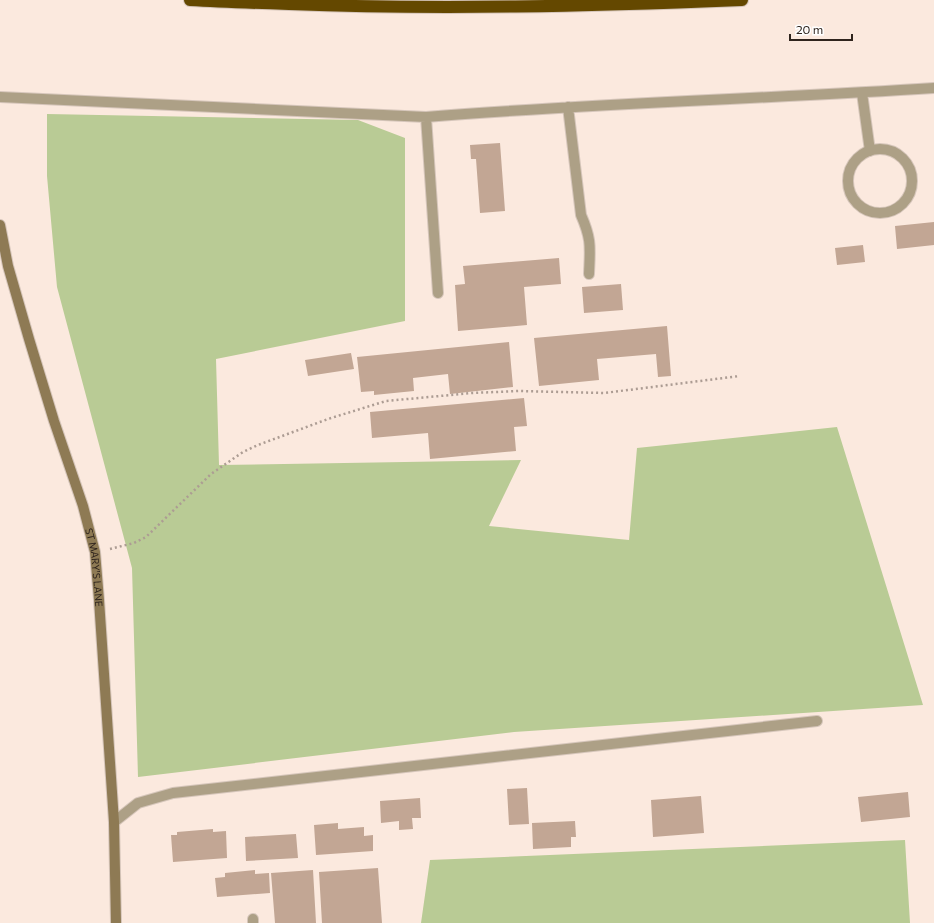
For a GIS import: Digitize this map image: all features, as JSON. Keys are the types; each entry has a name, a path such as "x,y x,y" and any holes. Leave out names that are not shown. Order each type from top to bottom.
{"highway":[{"path":"190,0 338,6 477,7 614,5 742,0"}],"main road":[{"name":"ST MARY'S LANE","path":"0,225 8,266 29,339 54,421 83,506 95,552 114,822 116,923"}],"lane":[{"path":"0,97 426,117 494,111 862,93 934,88"},
{"path":"862,93 870,151"},
{"path":"568,108 581,215 588,231 591,246 589,274"},
{"path":"426,117 438,293"},
{"path":"880,149 890,151 907,163 911,172 912,182 906,201 898,208 889,212 878,214 867,211 858,205 851,196 848,180 853,164 860,156 870,151 880,149"},
{"path":"114,822 138,803 173,793 817,721"}],"path":[{"path":"95,552 134,543 146,537 211,474 243,452 328,419 386,401 519,391 604,393 740,376"}],"green space":[{"path":"47,114 358,120 405,138 405,321 216,359 219,465 521,460 489,526 629,540 637,448 837,427 923,705 514,732 138,777 132,568 57,287 47,176"},
{"path":"905,840 910,923 421,923 430,860"}],"building":[{"path":"500,143 505,211 480,213 476,159 471,159 470,145"},
{"path":"934,222 934,245 897,249 895,226"},
{"path":"863,245 865,262 837,265 835,248"},
{"path":"559,258 561,284 524,287 527,325 458,331 455,285 465,284 463,266"},
{"path":"621,284 623,310 584,313 582,287"},
{"path":"667,326 671,376 658,377 656,354 597,359 599,380 539,386 534,338"},
{"path":"509,342 513,387 450,394 448,374 413,378 414,391 374,395 374,391 361,392 357,357"},
{"path":"351,353 354,369 308,376 305,360"},
{"path":"524,398 527,426 514,427 516,451 430,459 428,433 372,438 370,412"},
{"path":"527,788 529,824 509,825 507,789"},
{"path":"908,792 910,817 861,822 858,797"},
{"path":"701,796 704,833 653,837 651,800"},
{"path":"420,798 421,818 412,818 413,829 399,830 399,821 381,823 380,801"},
{"path":"575,821 576,837 571,837 571,847 533,849 532,823"},
{"path":"338,823 338,829 364,827 364,836 373,835 373,851 316,855 314,825"},
{"path":"213,829 213,832 226,831 227,858 173,862 171,835 177,835 177,832"},
{"path":"296,834 298,858 246,861 245,837"},
{"path":"378,868 382,923 322,923 319,872"},
{"path":"255,870 255,874 269,873 270,893 217,897 215,878 225,877 225,873"},
{"path":"313,870 316,923 275,923 271,873"}]}
